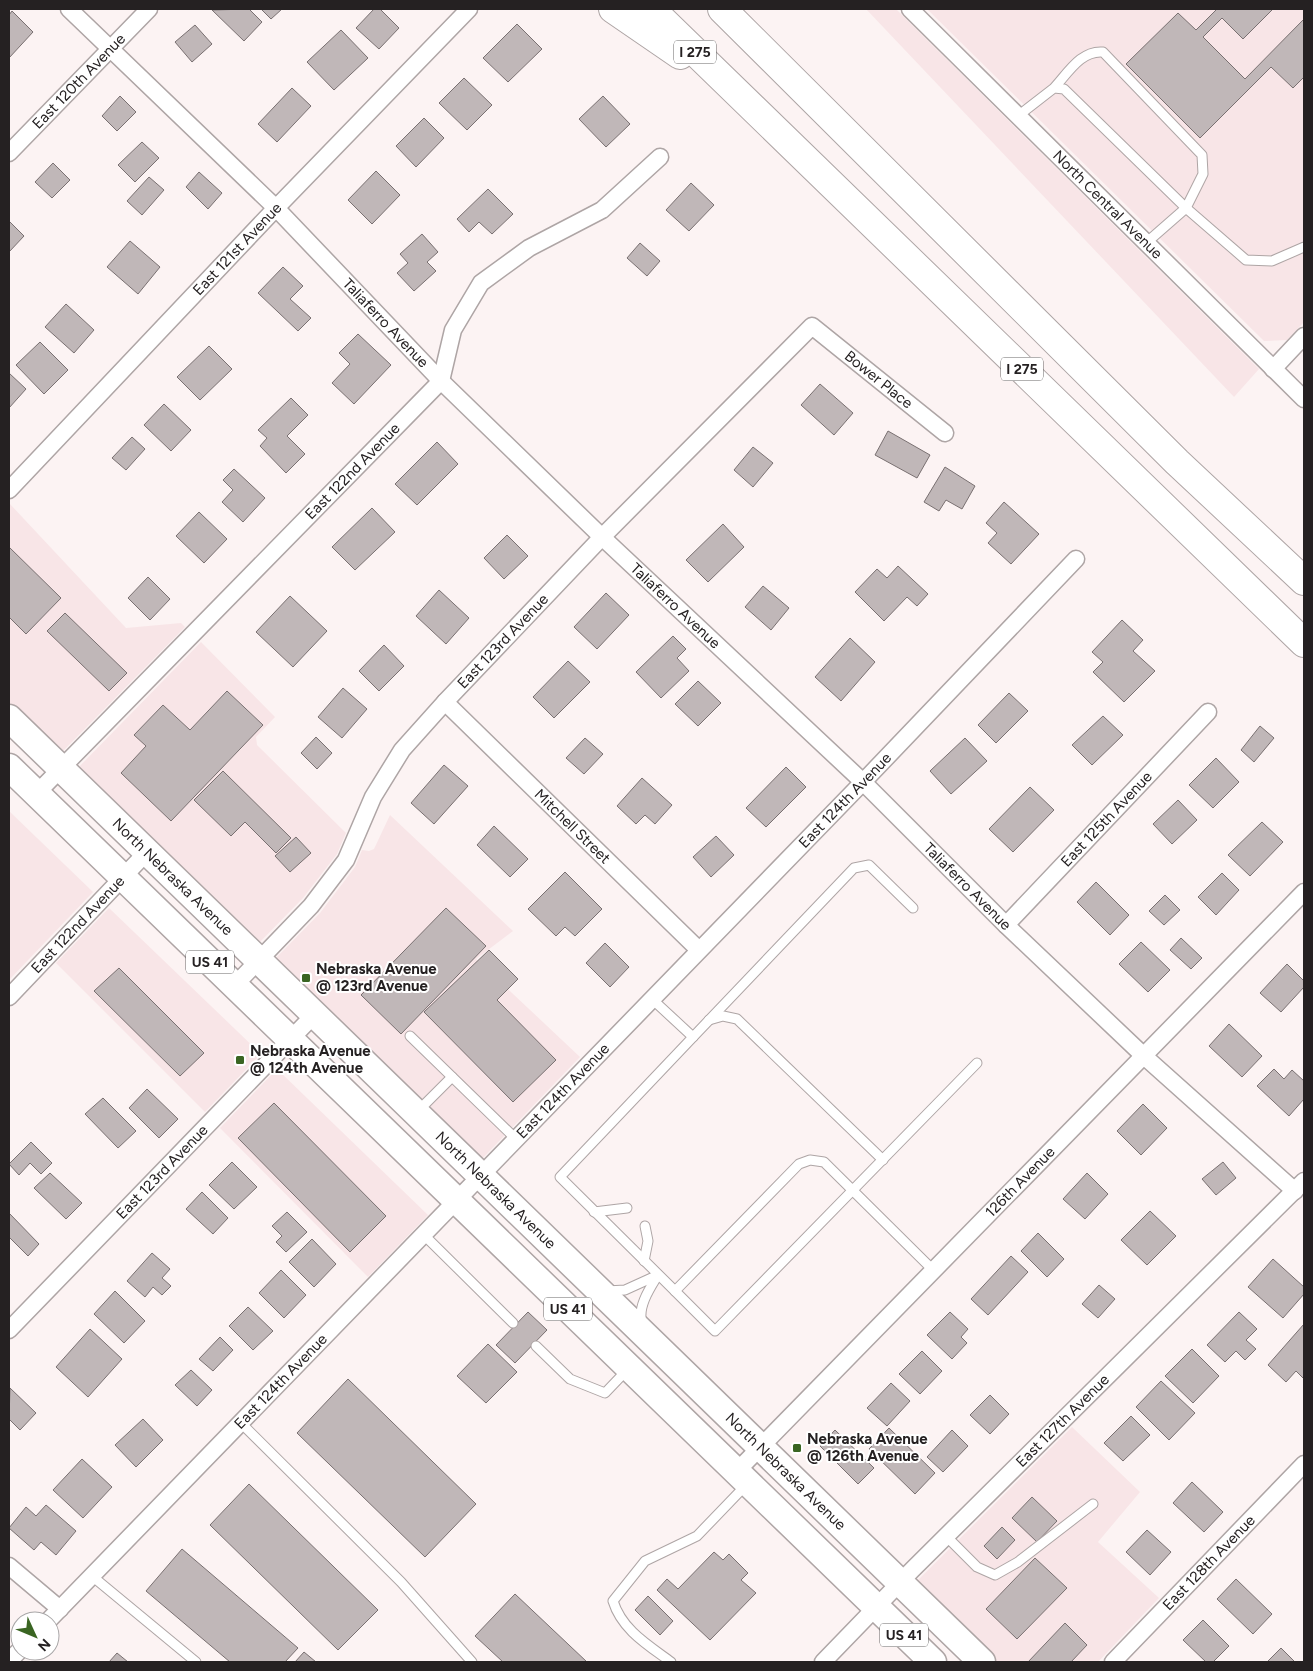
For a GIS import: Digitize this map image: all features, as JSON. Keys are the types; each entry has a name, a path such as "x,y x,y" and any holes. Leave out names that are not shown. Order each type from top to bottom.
{"highway":[{"path":"613,9 740,95"},
{"name":"I 275","path":"651,9 1304,643"},
{"name":"I 275","path":"722,9 1177,462 1304,581"},
{"path":"739,9 788,73"}],"main road":[{"name":"North Nebraska Avenue","path":"9,718 146,853 762,1446 899,1583 982,1662"},
{"name":"US 41","path":"9,768 933,1662"}],"street":[{"name":"Taliaferro Avenue","path":"69,9 276,208 441,380 602,537 863,782 1006,925 1145,1057 1299,1186"},
{"name":"East 120th Avenue","path":"9,153 148,9"},
{"name":"East 121st Avenue","path":"9,490 276,208 469,9"},
{"name":"North Central Avenue","path":"910,9 1304,399"},
{"path":"441,380 453,330 480,283 529,248 602,210 660,157"},
{"name":"Bower Place","path":"812,326 945,433"},
{"name":"East 123rd Avenue","path":"234,986 311,906 346,860 373,797 397,758 445,702 602,537 812,326"},
{"path":"1273,369 1304,336"},
{"name":"East 122nd Avenue","path":"36,794 441,380"},
{"name":"East 124th Avenue","path":"60,1609 863,782 1076,559"},
{"name":"Mitchell Street","path":"445,702 699,950"},
{"name":"East 125th Avenue","path":"1006,925 1208,712"},
{"name":"East 122nd Avenue","path":"9,997 146,853"},
{"name":"126th Avenue","path":"742,1478 762,1446 1145,1057 1304,892"},
{"name":"East 123rd Avenue","path":"9,1330 314,1014"},
{"name":"East 127th Avenue","path":"823,1662 946,1536 1299,1186"},
{"name":"East 128th Avenue","path":"1113,1662 1304,1464"},
{"path":"9,1566 60,1609"}],"lane":[{"path":"1018,116 1054,88 1078,61 1092,51 1103,52 1202,156 1203,174 1186,208 1146,244"},
{"path":"1054,88 1064,89 1083,105 1186,208 1246,260 1272,261 1304,247"},
{"path":"912,908 869,865 854,868 560,1177 715,1331 977,1063"},
{"path":"652,999 693,1037"},
{"path":"709,1020 723,1016 738,1019 883,1160"},
{"path":"410,1036 516,1139"},
{"path":"417,1113 452,1077"},
{"path":"674,1291 799,1164 810,1160 824,1162 934,1271"},
{"path":"594,1212 627,1208"},
{"path":"644,1261 648,1241 645,1226"},
{"path":"424,1235 513,1323"},
{"path":"601,1291 625,1290 658,1275"},
{"path":"646,1335 640,1317 642,1307 658,1275"},
{"path":"536,1346 570,1379 605,1393 629,1368"},
{"path":"241,1423 401,1582 472,1662"},
{"path":"671,1662 638,1638 621,1619 613,1601 645,1561 697,1536 742,1478"},
{"path":"946,1536 977,1567 995,1575 1018,1562 1093,1504"},
{"path":"92,1576 196,1662"}],"shaded area":[{"path":"866,9 896,9 1259,369 1234,397"},
{"path":"927,9 1304,9 1304,322 1287,340 1264,341"},
{"path":"9,503 126,628 181,623 185,627 60,754 9,704"},
{"path":"201,642 275,717 256,737 257,745 346,833 337,854 303,898 257,945 76,770"},
{"path":"9,811 93,892 9,980"},
{"path":"390,815 513,931 476,959 580,1057 480,1161 273,961 320,913 355,867 362,850 369,851 374,849"},
{"path":"109,908 261,1054 205,1112 56,963"},
{"path":"277,1069 428,1215 368,1277 220,1128"},
{"path":"1072,1427 1140,1492 1098,1542 1159,1598 1098,1662 996,1662 915,1583"}],"building":[{"path":"249,9 262,22 244,41 212,10"},
{"path":"261,9 282,9 271,19"},
{"path":"374,9 380,9 399,28 379,49 356,28"},
{"path":"1217,9 1273,9 1243,39 1222,18 1203,37 1245,79 1304,19 1304,77 1293,88 1271,67 1200,138 1126,64 1178,13 1196,30"},
{"path":"12,11 33,32 9,58 9,15"},
{"path":"517,24 542,49 508,82 483,58"},
{"path":"195,25 212,44 192,62 175,42"},
{"path":"341,30 368,58 334,90 307,62"},
{"path":"464,78 492,105 467,130 439,103"},
{"path":"292,88 311,106 277,142 258,124"},
{"path":"120,96 136,112 117,131 102,116"},
{"path":"603,96 630,124 606,147 579,119"},
{"path":"424,118 444,138 416,167 396,146"},
{"path":"142,142 159,158 135,182 118,165"},
{"path":"53,163 70,180 52,198 35,182"},
{"path":"376,171 400,195 372,224 348,200"},
{"path":"199,172 222,193 208,209 186,187"},
{"path":"149,177 164,190 142,215 127,201"},
{"path":"691,183 714,205 689,231 666,210"},
{"path":"488,189 513,214 492,234 479,222 469,232 457,219"},
{"path":"9,221 24,236 9,252"},
{"path":"422,234 438,252 427,262 436,271 414,291 397,273 408,263 400,254"},
{"path":"130,241 160,267 138,294 107,267"},
{"path":"640,243 660,261 647,276 627,258"},
{"path":"283,267 303,286 290,299 311,318 298,331 258,293"},
{"path":"66,304 94,330 74,353 45,327"},
{"path":"358,334 391,365 354,404 332,383 350,364 339,353"},
{"path":"40,342 68,370 44,394 16,365"},
{"path":"209,346 232,369 200,400 177,377"},
{"path":"9,373 26,389 9,408"},
{"path":"820,384 853,413 834,435 801,405"},
{"path":"291,398 308,415 287,436 305,454 286,473 260,446 267,438 258,430"},
{"path":"164,404 191,430 171,451 144,425"},
{"path":"888,431 930,455 917,478 875,455"},
{"path":"132,437 145,449 126,470 112,458"},
{"path":"437,442 458,464 417,505 395,484"},
{"path":"753,447 773,463 753,487 734,470"},
{"path":"945,467 975,486 962,509 946,500 939,511 924,502"},
{"path":"234,469 265,498 243,522 222,502 233,490 223,480"},
{"path":"1004,502 1039,534 1011,564 988,543 997,533 986,523"},
{"path":"372,508 395,532 355,570 332,547"},
{"path":"199,512 227,539 204,563 176,536"},
{"path":"723,524 744,547 708,582 686,560"},
{"path":"507,535 528,556 504,579 484,558"},
{"path":"9,547 61,598 26,634 9,617"},
{"path":"898,566 928,594 917,606 907,597 884,621 855,592 877,569 887,578"},
{"path":"148,577 170,599 150,620 128,598"},
{"path":"763,586 789,608 771,630 745,607"},
{"path":"439,590 469,618 446,644 416,616"},
{"path":"606,593 629,615 597,649 574,627"},
{"path":"290,596 327,631 293,667 256,632"},
{"path":"65,613 127,673 109,691 47,631"},
{"path":"1122,620 1143,640 1133,651 1155,671 1124,702 1093,672 1103,662 1092,652"},
{"path":"673,636 686,649 677,658 689,671 661,698 636,672"},
{"path":"850,638 875,662 841,701 815,677"},
{"path":"384,645 404,666 379,691 359,671"},
{"path":"568,661 590,682 554,718 533,697"},
{"path":"698,681 721,703 698,726 675,704"},
{"path":"343,688 367,709 342,738 318,717"},
{"path":"227,691 263,725 171,821 121,773 146,746 134,735 163,705 190,730"},
{"path":"1009,693 1028,711 996,743 978,725"},
{"path":"1103,716 1123,735 1092,765 1072,745"},
{"path":"1260,726 1274,738 1254,762 1241,750"},
{"path":"316,737 332,753 317,769 301,753"},
{"path":"585,738 603,754 584,774 566,758"},
{"path":"965,738 987,761 951,794 930,771"},
{"path":"1216,758 1239,782 1213,808 1189,785"},
{"path":"444,765 468,786 434,824 411,803"},
{"path":"786,767 806,787 766,827 746,808"},
{"path":"223,771 291,838 276,853 245,822 231,836 194,800"},
{"path":"642,778 672,805 655,824 645,815 636,824 617,806"},
{"path":"1030,787 1054,810 1013,852 989,829"},
{"path":"1178,800 1197,820 1172,844 1153,824"},
{"path":"1262,822 1283,842 1250,876 1228,855"},
{"path":"494,826 528,859 510,877 477,845"},
{"path":"716,836 734,855 711,877 693,857"},
{"path":"296,837 311,853 290,872 275,856"},
{"path":"565,872 602,909 575,936 565,927 556,936 528,909"},
{"path":"1222,873 1239,890 1216,915 1198,897"},
{"path":"1096,882 1129,915 1110,935 1077,902"},
{"path":"1165,895 1180,910 1164,925 1149,911"},
{"path":"446,908 486,946 401,1034 361,995"},
{"path":"1181,938 1202,958 1191,969 1170,950"},
{"path":"1141,942 1170,970 1148,992 1119,964"},
{"path":"605,943 629,967 610,987 586,963"},
{"path":"489,950 518,979 497,1000 556,1060 513,1102 424,1012"},
{"path":"1287,964 1304,981 1304,987 1281,1012 1260,993"},
{"path":"119,968 204,1053 180,1076 94,991"},
{"path":"1229,1024 1262,1056 1242,1077 1209,1046"},
{"path":"1274,1069 1284,1079 1292,1070 1304,1081 1304,1099 1289,1116 1257,1086"},
{"path":"147,1089 178,1119 159,1138 129,1108"},
{"path":"103,1098 136,1131 118,1148 85,1114"},
{"path":"274,1103 386,1216 350,1252 238,1138"},
{"path":"1143,1104 1167,1128 1141,1155 1117,1131"},
{"path":"31,1142 52,1163 41,1174 30,1163 19,1175 9,1164"},
{"path":"232,1162 257,1187 234,1209 209,1185"},
{"path":"1223,1162 1236,1178 1216,1195 1202,1179"},
{"path":"50,1173 82,1203 66,1219 34,1188"},
{"path":"1087,1173 1108,1194 1085,1219 1063,1199"},
{"path":"202,1192 228,1218 213,1234 186,1209"},
{"path":"1150,1211 1176,1236 1147,1265 1121,1240"},
{"path":"287,1212 307,1232 286,1252 276,1242 282,1236 272,1226"},
{"path":"9,1213 39,1244 28,1256 9,1237"},
{"path":"1038,1233 1064,1259 1047,1277 1021,1251"},
{"path":"312,1239 336,1264 314,1287 289,1262"},
{"path":"152,1253 170,1269 162,1278 171,1286 162,1295 153,1287 145,1297 127,1281"},
{"path":"1011,1256 1028,1272 988,1315 971,1299"},
{"path":"1273,1259 1304,1287 1304,1294 1283,1318 1248,1287"},
{"path":"281,1270 306,1295 284,1318 259,1293"},
{"path":"1099,1285 1115,1299 1098,1318 1082,1304"},
{"path":"115,1291 145,1321 124,1343 94,1314"},
{"path":"248,1307 273,1331 253,1350 229,1326"},
{"path":"528,1312 547,1330 515,1363 496,1345"},
{"path":"950,1312 968,1329 961,1337 967,1343 952,1359 927,1335"},
{"path":"1239,1312 1257,1329 1246,1340 1256,1349 1245,1360 1236,1351 1225,1362 1207,1345"},
{"path":"1304,1324 1304,1379 1296,1371 1286,1382 1268,1365"},
{"path":"90,1329 122,1359 88,1397 56,1367"},
{"path":"220,1337 233,1350 213,1371 199,1359"},
{"path":"488,1344 517,1372 486,1403 457,1376"},
{"path":"1192,1349 1219,1376 1193,1403 1165,1376"},
{"path":"922,1351 942,1371 920,1394 899,1374"},
{"path":"191,1370 212,1390 197,1406 175,1385"},
{"path":"348,1379 476,1504 425,1557 297,1433"},
{"path":"1161,1381 1195,1413 1169,1440 1136,1407"},
{"path":"891,1383 910,1401 887,1426 867,1408"},
{"path":"10,1388 36,1413 20,1430 9,1419"},
{"path":"990,1395 1009,1414 990,1434 970,1415"},
{"path":"1131,1416 1150,1435 1123,1461 1104,1443"},
{"path":"143,1419 163,1440 136,1467 115,1445"},
{"path":"889,1428 935,1473 915,1494 869,1449"},
{"path":"835,1430 874,1468 858,1484 820,1446"},
{"path":"952,1430 968,1446 943,1472 927,1457"},
{"path":"82,1459 112,1487 83,1518 53,1490"},
{"path":"1192,1482 1223,1512 1204,1532 1173,1503"},
{"path":"249,1484 378,1610 338,1650 210,1525"},
{"path":"1032,1497 1057,1521 1037,1542 1012,1518"},
{"path":"46,1505 76,1531 56,1555 41,1542 34,1550 9,1528 26,1507 36,1516"},
{"path":"1002,1527 1015,1540 997,1559 984,1546"},
{"path":"1147,1530 1171,1552 1150,1575 1126,1552"},
{"path":"182,1549 298,1648 285,1662 230,1662 146,1591"},
{"path":"714,1552 723,1560 729,1554 748,1573 741,1580 756,1593 710,1640 657,1590 667,1579 678,1589"},
{"path":"1035,1558 1067,1588 1017,1639 986,1609"},
{"path":"1236,1579 1272,1614 1253,1634 1217,1599"},
{"path":"515,1594 587,1662 503,1662 475,1636"},
{"path":"648,1596 673,1621 660,1635 635,1610"},
{"path":"1203,1620 1229,1646 1213,1662 1206,1662 1183,1640"},
{"path":"1065,1623 1087,1645 1071,1662 1028,1662"},
{"path":"1281,1648 1295,1662 1267,1662"},
{"path":"304,1652 316,1662 295,1662"},
{"path":"117,1653 128,1662 109,1662"}],"place":[{"name":"Nebraska Avenue @ 123rd Avenue","path":"306,978"},
{"name":"Nebraska Avenue @ 124th Avenue","path":"240,1060"},
{"name":"Nebraska Avenue @ 126th Avenue","path":"797,1448"}]}
